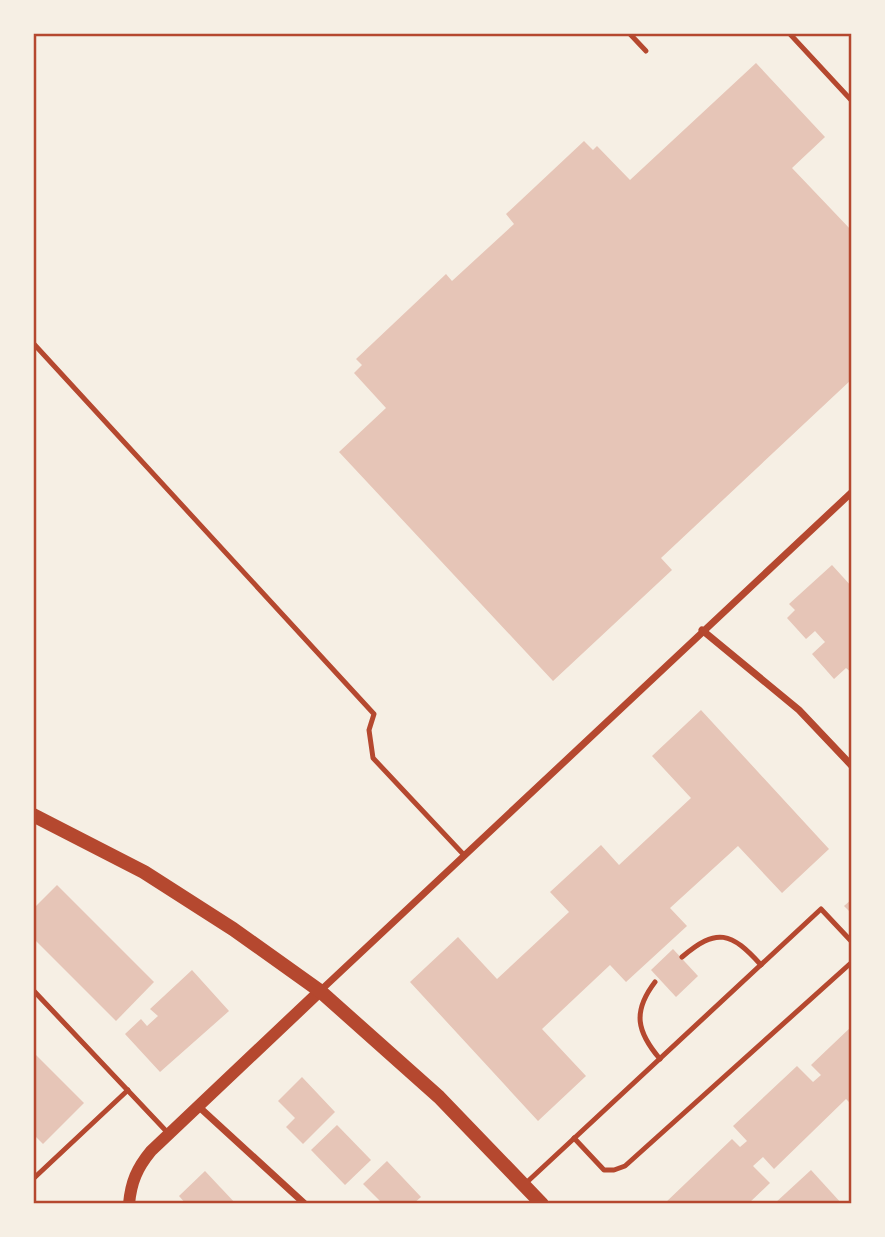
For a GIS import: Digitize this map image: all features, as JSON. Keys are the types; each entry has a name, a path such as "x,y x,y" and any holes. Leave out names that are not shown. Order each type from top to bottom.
{"main road":[{"path":"33,815 144,872 233,929 320,992 439,1097 542,1204"}],"street":[{"path":"129,1204 133,1178 140,1164 169,1134 702,630 852,492"},
{"path":"702,630 799,710 852,766"},
{"path":"198,1107 305,1204"}],"lane":[{"path":"629,33 646,51"},
{"path":"789,33 852,101"},
{"path":"33,343 374,714 369,730 373,758 464,855"},
{"path":"524,1185 821,909 852,942"},
{"path":"682,957 713,936 726,936 741,943 761,964"},
{"path":"574,1138 604,1170 625,1166 852,962"},
{"path":"655,982 642,1003 639,1020 642,1034 660,1059"},
{"path":"33,990 169,1134"},
{"path":"33,1179 128,1090"}],"building":[{"path":"756,63 825,137 792,168 852,231 852,379 661,558 672,570 553,681 339,452 386,408 354,373 362,365 356,359 446,274 452,281 514,224 506,214 584,141 593,150 597,146 630,180"},
{"path":"832,565 852,587 852,673 846,668 834,679 812,654 825,642 815,631 806,639 787,618 795,610 789,604"},
{"path":"701,710 829,849 782,893 738,846 670,908 687,926 626,982 610,965 542,1029 586,1076 538,1121 410,982 458,937 497,979 569,912 550,892 601,845 619,865 691,798 652,756"},
{"path":"57,885 154,982 116,1021 33,938 33,909"},
{"path":"852,899 852,914 844,906"},
{"path":"673,949 698,976 676,997 651,970"},
{"path":"192,970 229,1011 160,1072 125,1034 141,1019 147,1026 158,1016 150,1009"},
{"path":"852,1026 852,1105 846,1099 774,1169 763,1157 753,1166 770,1183 748,1204 664,1204 732,1139 740,1147 747,1141 733,1126 797,1066 813,1082 821,1075 811,1065"},
{"path":"33,1052 84,1103 43,1144 33,1134"},
{"path":"302,1077 335,1112 303,1144 286,1127 295,1118 278,1101"},
{"path":"337,1125 371,1160 345,1185 311,1150"},
{"path":"387,1161 421,1197 413,1204 379,1204 381,1202 363,1184"},
{"path":"811,1170 842,1204 774,1204"},
{"path":"205,1171 236,1204 186,1204 179,1196"}]}
